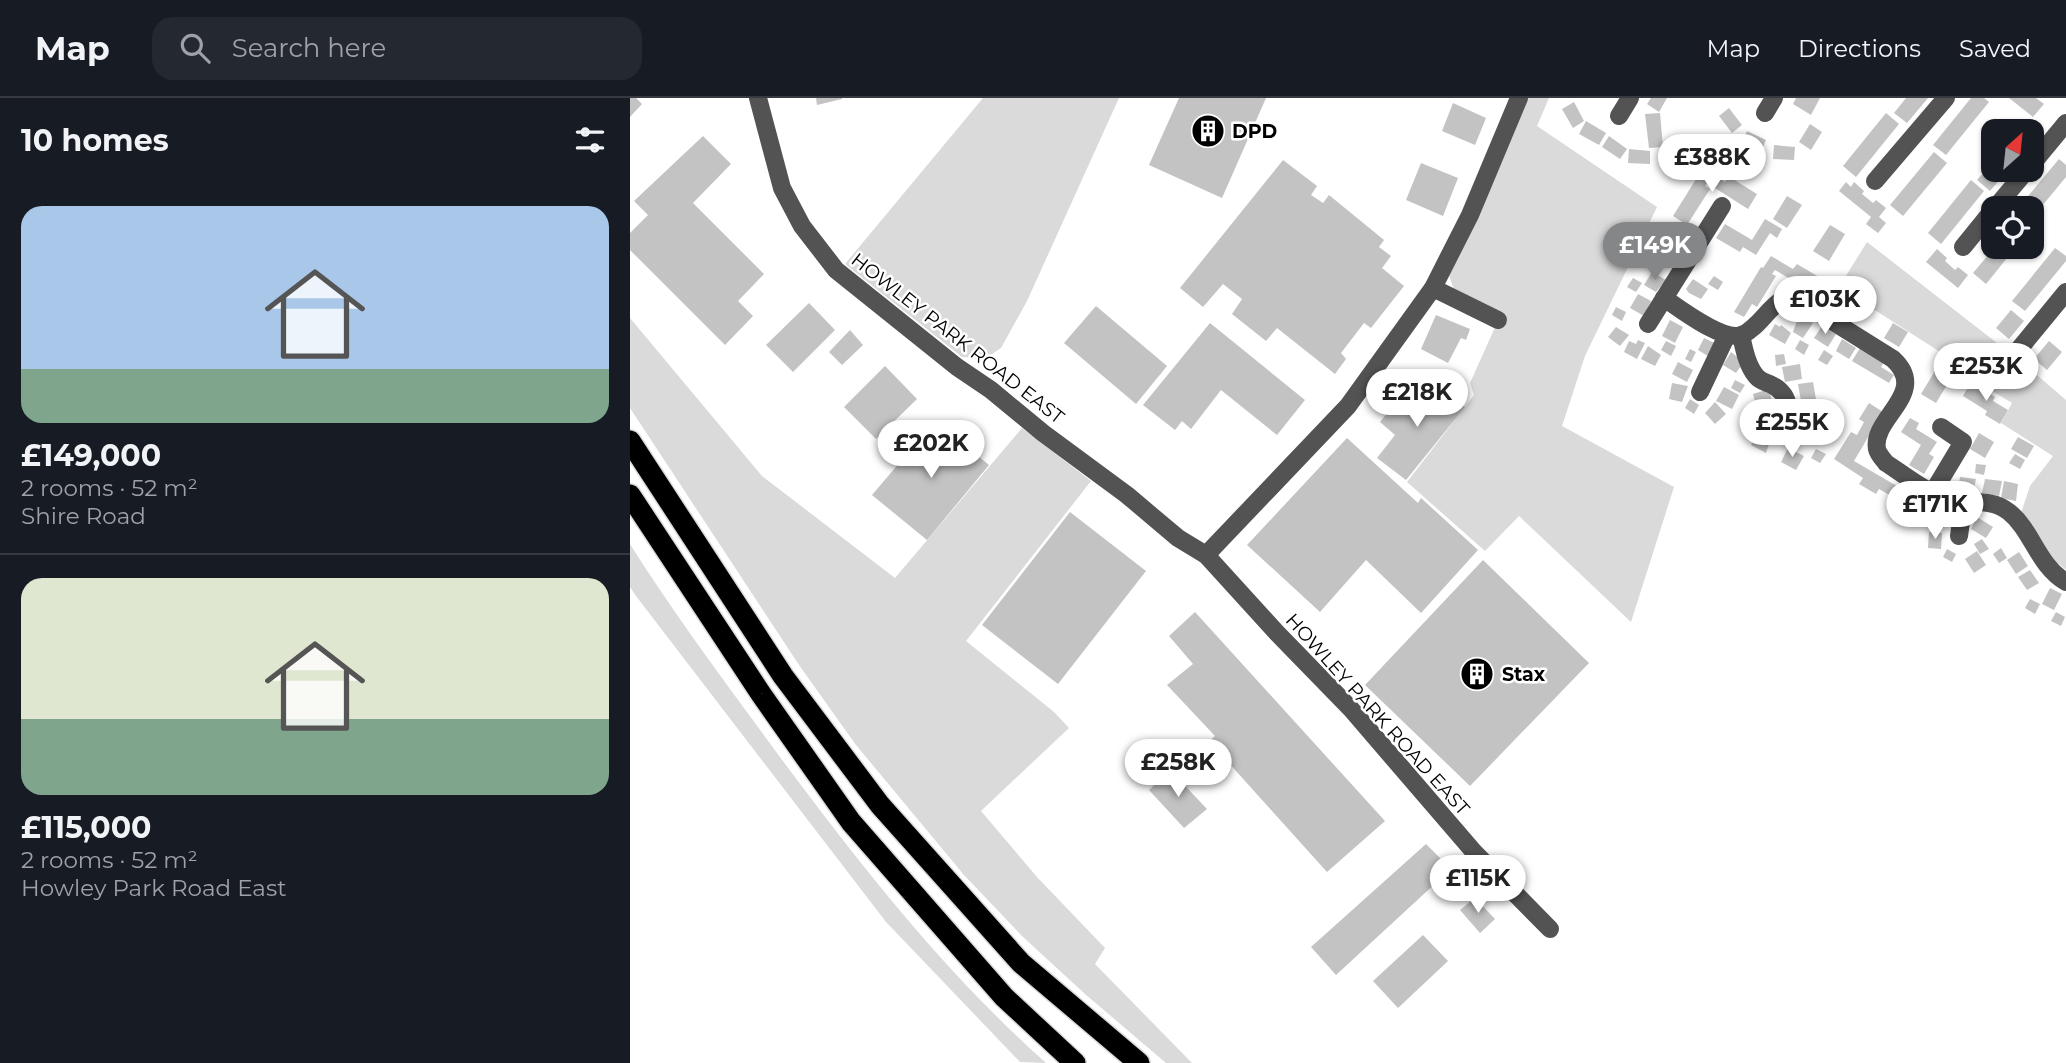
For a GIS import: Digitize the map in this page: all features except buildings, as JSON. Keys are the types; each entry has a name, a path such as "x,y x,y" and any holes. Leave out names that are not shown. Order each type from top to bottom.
{"highway":[{"path":"630,441 783,676 880,805 1021,963 1139,1063"},
{"path":"630,495 761,694 851,822 1003,997 1075,1063"}],"street":[{"name":"HOWLEY PARK ROAD EAST","path":"758,98 782,188 802,226 836,270 957,367 1127,495 1178,538 1206,555 1350,709 1474,852 1550,929"},
{"path":"1206,555 1348,405 1433,288 1469,215 1519,98"},
{"path":"1619,116 1630,98"},
{"path":"1875,181 1946,98"},
{"path":"2044,150 2066,123"},
{"path":"2005,196 2017,182"},
{"path":"1648,324 1722,206"},
{"path":"1963,247 1981,225"},
{"path":"1433,288 1498,320"},
{"path":"2011,359 2066,292"},
{"path":"1700,392 1734,335 1778,302 1786,298 1797,299 1899,365 1903,372 1904,389 1884,425 1876,449 1886,463 1951,500 1989,502 2010,512 2048,567 2066,582"},
{"path":"1664,299 1712,328 1734,335 1756,376 1778,389 1785,397 1789,406 1789,417 1781,435"},
{"path":"1933,492 1963,442 1941,427"},
{"path":"1959,536 1964,502"}],"shaded area":[{"path":"983,98 1119,98 1027,301 1001,348 986,358 962,357 845,264"},
{"path":"1528,98 1549,98 1537,126 1657,207 1585,356 1562,426 1674,487 1631,622 1519,516 1485,551 1407,482 1474,395 1470,383 1501,314 1454,290 1447,269 1472,228"},
{"path":"1867,242 1997,343 1990,351 2023,378 2031,370 2066,400 2066,570 2048,555 2021,513 2030,486 2053,456 2001,423 2012,403 1971,378 1973,373 1839,287"},
{"path":"630,318 762,476 895,578 1022,428 1091,481 966,641 1054,712 1069,728 981,811 1037,877 1105,948 1095,964 1192,1063 1166,1063 1022,936 964,875 856,745 799,665 630,408"},
{"path":"630,544 719,673 869,873 971,990 1046,1063 1020,1062 886,922 636,596 630,587"}],"place":[{"name":"DPD","path":"1208,131"},
{"name":"Stax","path":"1477,674"}]}
